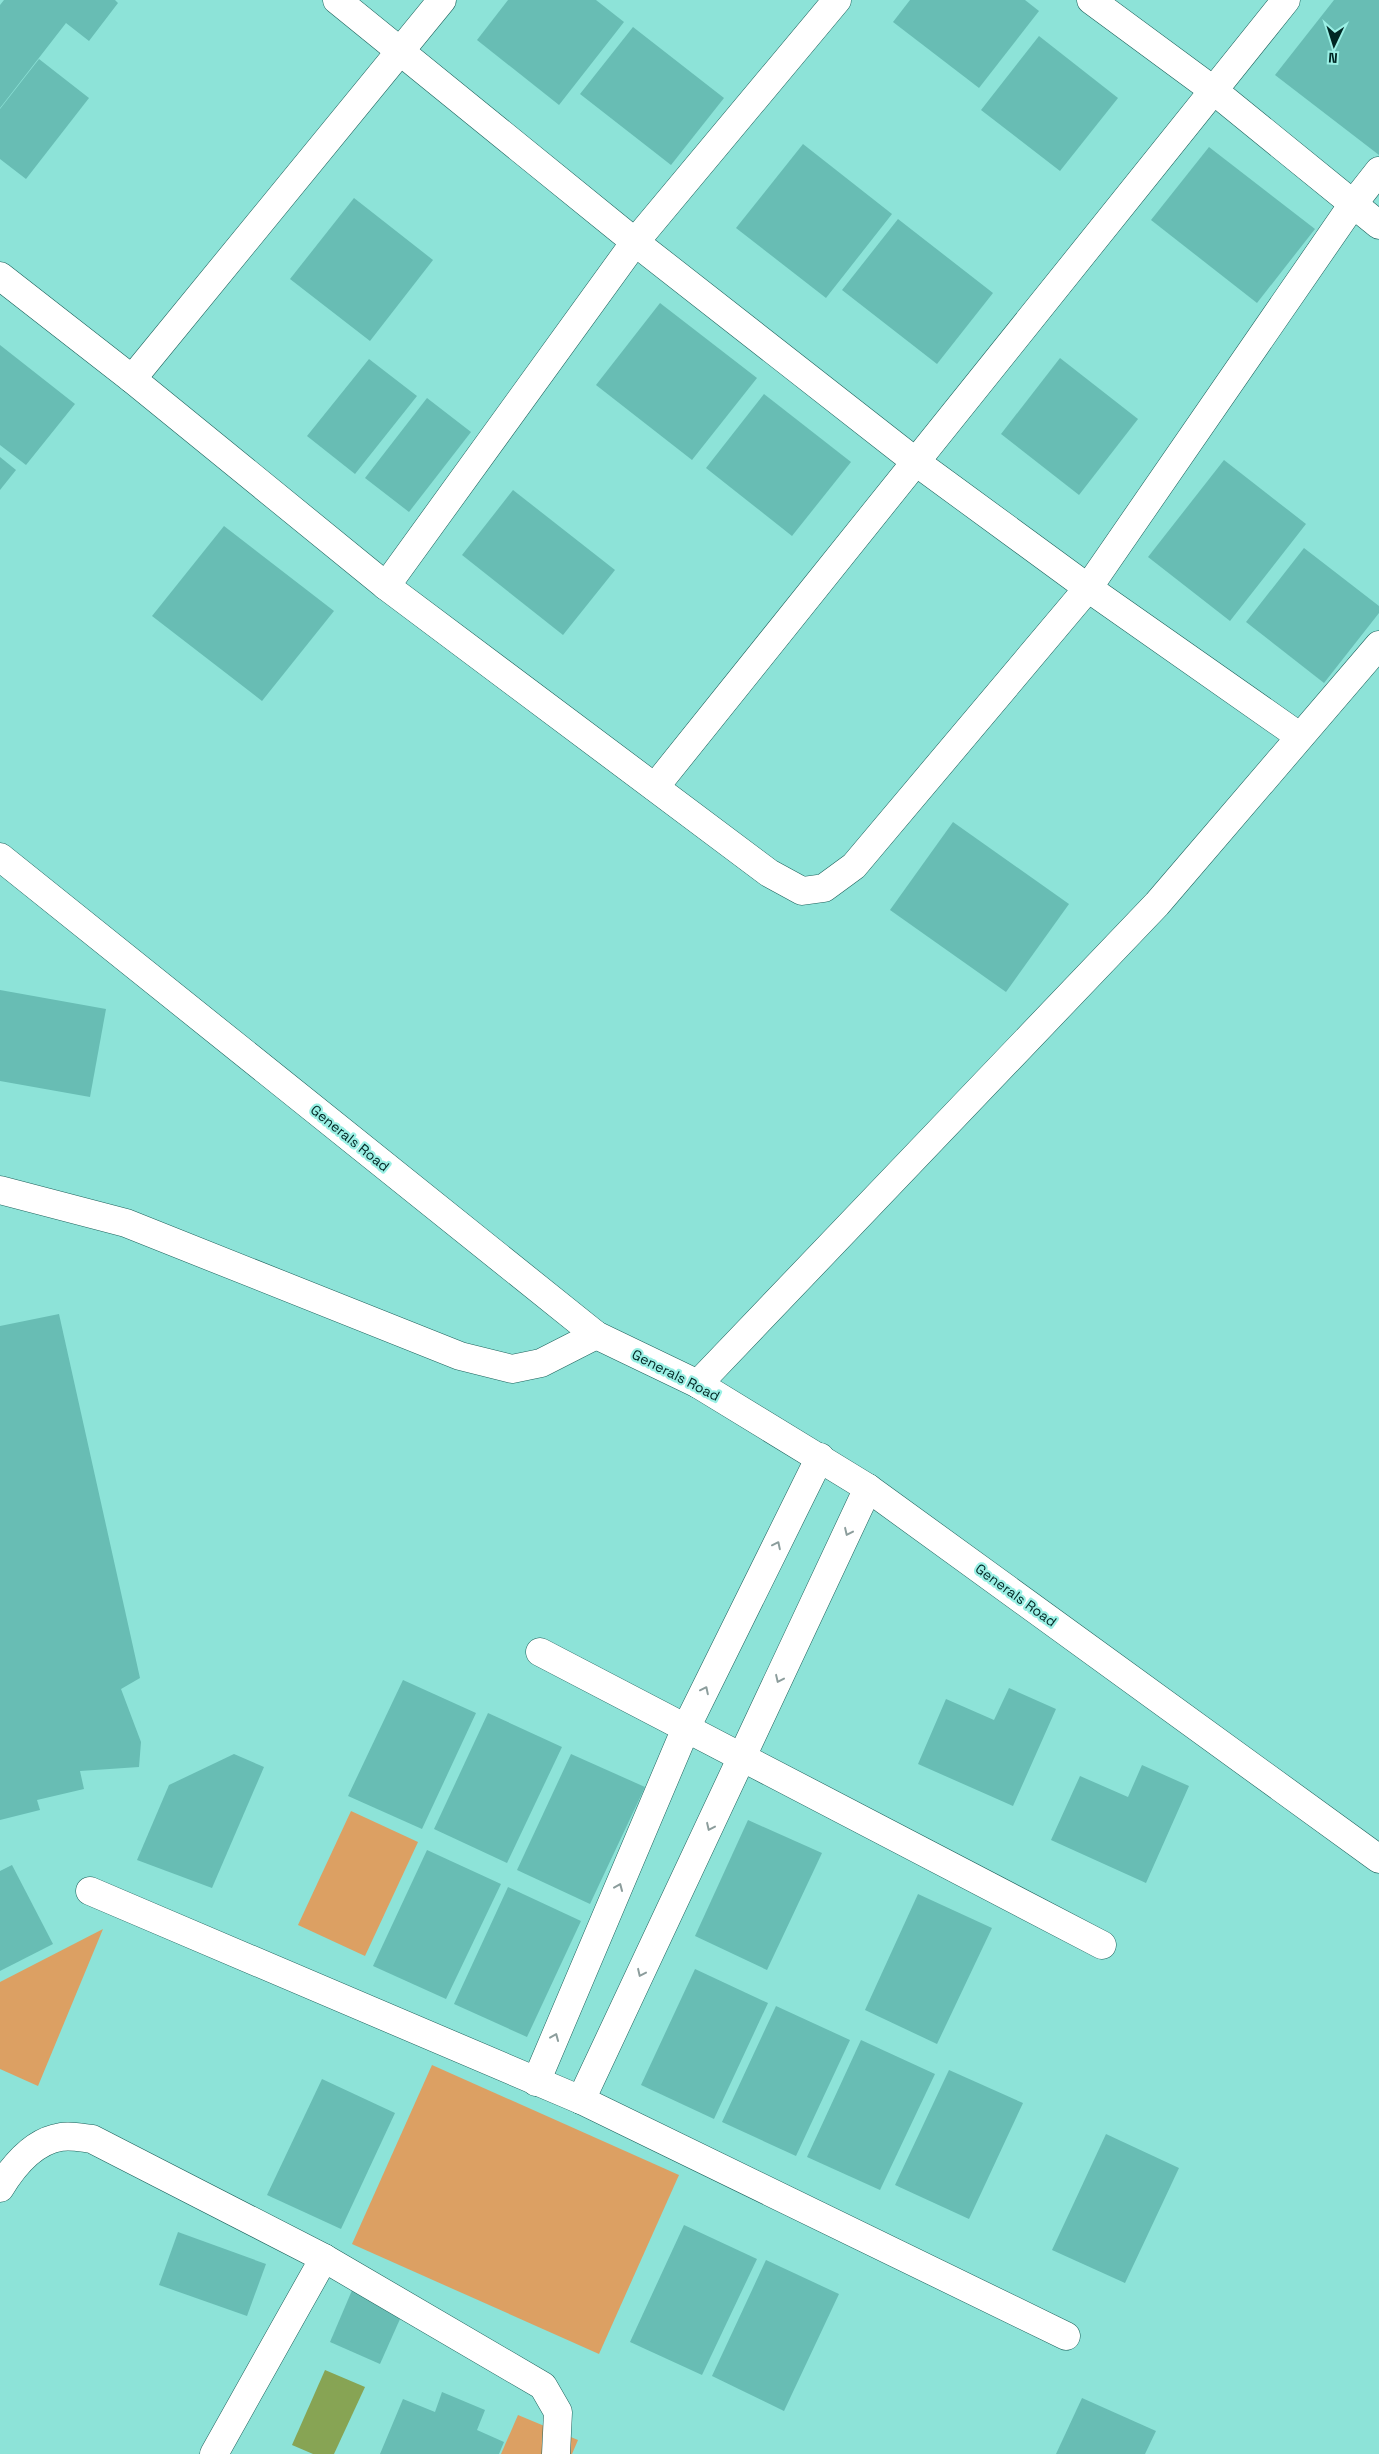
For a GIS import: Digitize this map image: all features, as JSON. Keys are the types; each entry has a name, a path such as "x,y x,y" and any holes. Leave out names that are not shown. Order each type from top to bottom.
{"street":[{"path":"337,0 635,242 916,462 1088,588 1299,736"},
{"path":"132,379 402,52 442,0"},
{"path":"386,586 635,242 837,0"},
{"path":"1092,0 1213,90 1379,225"},
{"path":"655,787 1286,0"},
{"path":"0,276 132,379 386,586 769,872 802,891 824,888 854,866 1088,588 1353,204 1379,171"},
{"path":"698,1384 1157,904 1299,736 1379,645"},
{"name":"Generals Road","path":"0,857 596,1335 698,1384 868,1488 1379,1859"},
{"path":"0,1190 126,1223 460,1356 512,1369 542,1363 596,1335"},
{"path":"536,2082 686,1728 820,1457"},
{"path":"581,2100 868,1488"},
{"path":"540,1652 1102,1945"},
{"path":"90,1891 581,2100 1066,2336"},
{"path":"0,2188 6,2178 36,2144 62,2136 92,2139 324,2258 543,2386 558,2412 556,2454"},
{"path":"214,2454 324,2258"}],"shaded area":[{"path":"351,1811 418,1842 365,1956 298,1925"},
{"path":"103,1929 38,2086 0,2069 0,1982"},
{"path":"432,2065 679,2175 599,2354 352,2244"},
{"path":"325,2370 365,2387 334,2454 313,2454 292,2445"},
{"path":"518,2415 578,2440 572,2454 501,2454"}],"building":[{"path":"4,0 115,0 118,3 89,41 66,23 0,108 0,5"},
{"path":"508,0 596,0 624,22 559,105 477,40"},
{"path":"910,0 1025,0 1039,11 979,88 893,22"},
{"path":"1334,0 1379,0 1379,155 1275,75"},
{"path":"633,27 724,98 671,165 580,94"},
{"path":"1039,36 1118,98 1060,171 981,110"},
{"path":"39,59 89,98 26,179 0,159 0,109"},
{"path":"803,144 892,214 826,298 736,228"},
{"path":"1209,147 1315,229 1257,303 1151,220"},
{"path":"354,198 433,260 370,341 290,279"},
{"path":"898,219 993,293 937,364 842,290"},
{"path":"660,303 757,378 692,460 596,385"},
{"path":"0,345 75,404 26,465 0,445"},
{"path":"1060,358 1138,419 1079,495 1001,434"},
{"path":"369,359 417,396 355,474 307,436"},
{"path":"764,394 851,462 792,536 706,468"},
{"path":"427,398 471,432 409,512 365,478"},
{"path":"0,457 16,470 0,490"},
{"path":"1224,460 1306,524 1230,621 1148,557"},
{"path":"513,490 615,570 563,635 462,555"},
{"path":"224,526 334,611 262,701 152,616"},
{"path":"1304,548 1379,606 1379,613 1324,683 1246,622"},
{"path":"953,822 1069,904 1006,992 890,910"},
{"path":"0,990 106,1009 90,1097 0,1081"},
{"path":"59,1314 140,1678 121,1689 141,1742 139,1767 80,1771 84,1789 37,1800 40,1810 0,1820 0,1326"},
{"path":"403,1680 476,1713 422,1829 348,1796"},
{"path":"1009,1688 1056,1709 1013,1806 918,1764 946,1699 994,1720"},
{"path":"488,1713 562,1747 507,1863 434,1829"},
{"path":"234,1754 264,1767 212,1888 137,1860 169,1785"},
{"path":"571,1754 645,1787 590,1904 517,1870"},
{"path":"1142,1765 1189,1786 1146,1883 1051,1840 1080,1776 1128,1797"},
{"path":"748,1820 822,1853 767,1970 695,1936"},
{"path":"427,1850 501,1884 446,1999 373,1966"},
{"path":"12,1865 53,1944 0,1971 0,1871"},
{"path":"508,1887 581,1921 527,2037 454,2004"},
{"path":"918,1894 992,1928 937,2044 865,2010"},
{"path":"695,1969 768,2003 714,2119 641,2085"},
{"path":"776,2006 850,2040 796,2156 722,2122"},
{"path":"861,2040 935,2074 880,2190 807,2157"},
{"path":"949,2070 1023,2103 969,2219 895,2185"},
{"path":"322,2079 395,2113 341,2229 267,2195"},
{"path":"1106,2134 1179,2168 1125,2283 1052,2250"},
{"path":"684,2225 757,2259 702,2375 630,2342"},
{"path":"178,2232 266,2264 247,2316 159,2285"},
{"path":"766,2260 839,2294 784,2411 712,2376"},
{"path":"353,2288 404,2310 380,2364 330,2342"},
{"path":"442,2392 485,2410 477,2430 504,2442 499,2454 380,2454 403,2399 435,2412"},
{"path":"1082,2398 1156,2431 1145,2454 1056,2454"}]}
